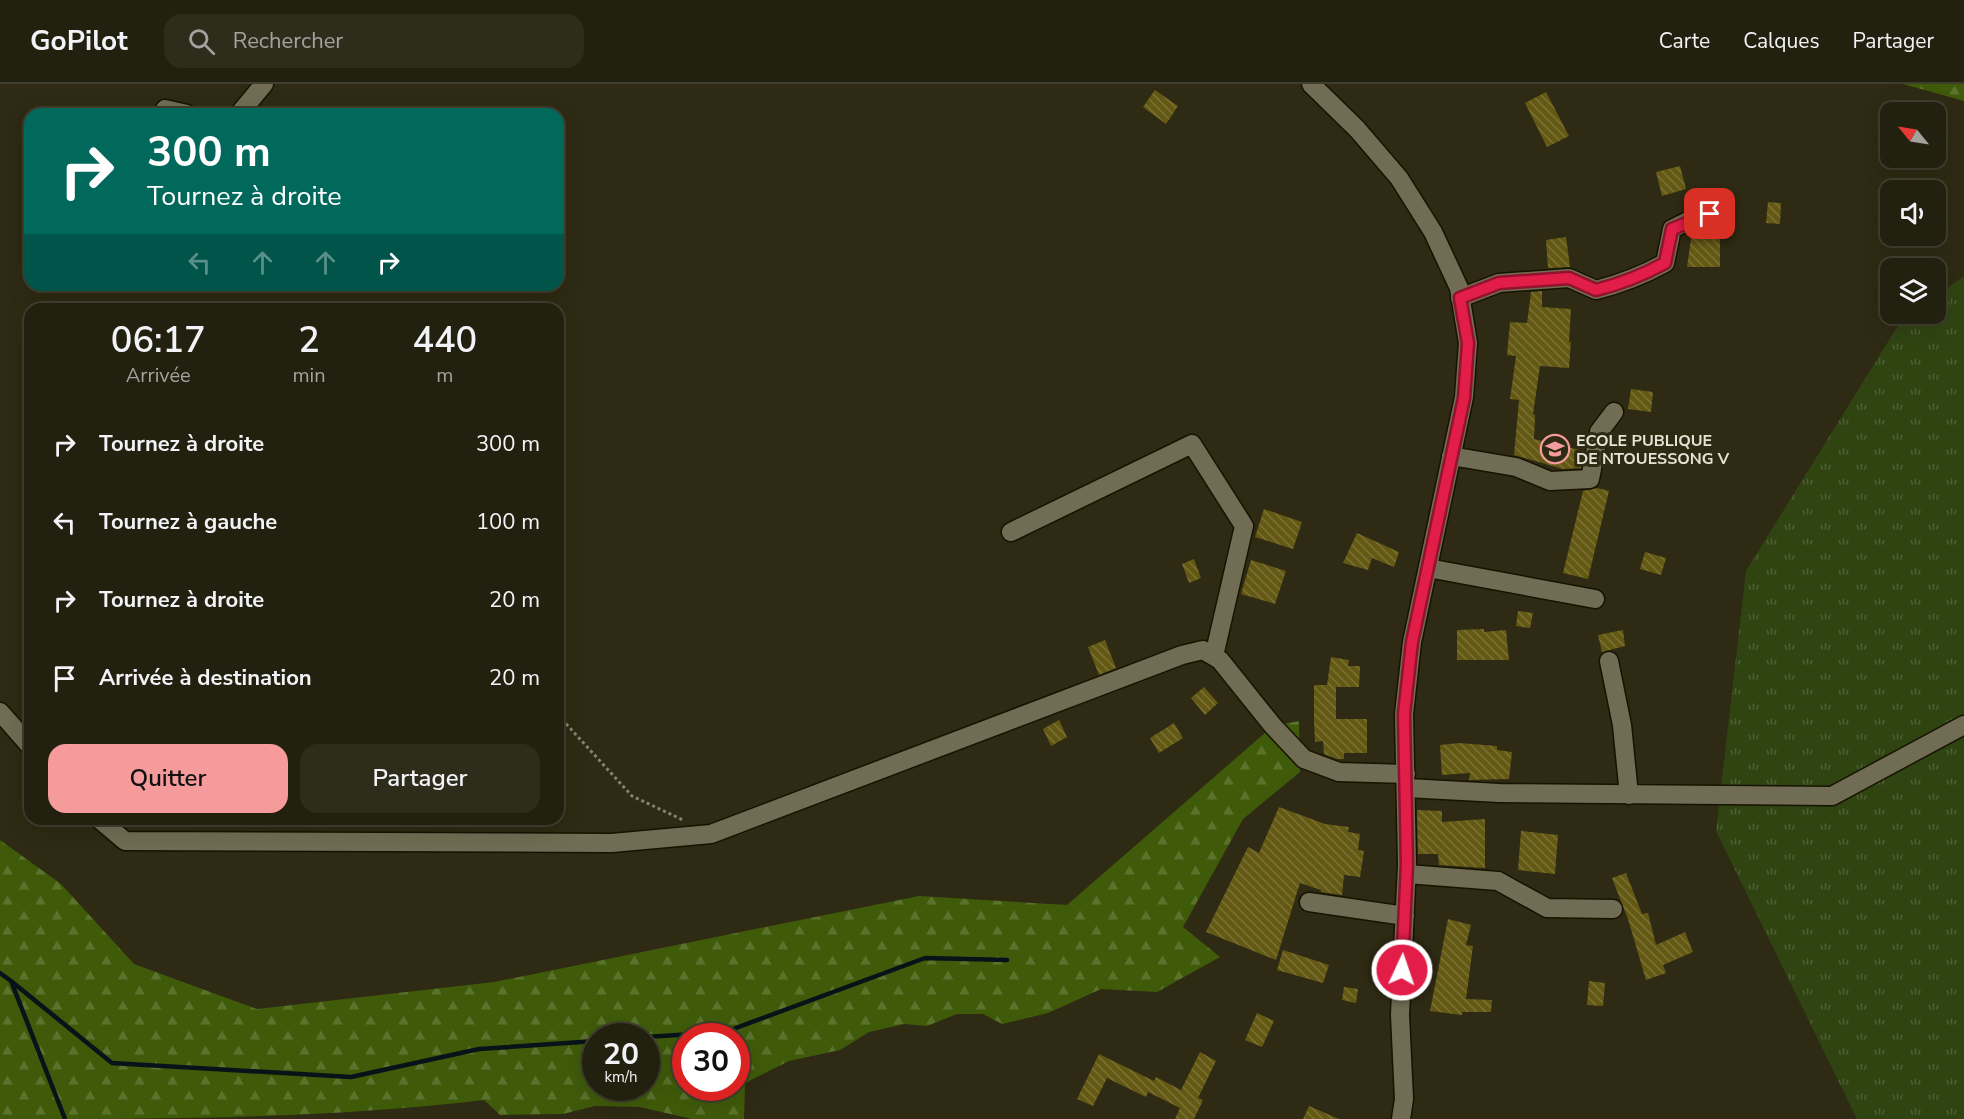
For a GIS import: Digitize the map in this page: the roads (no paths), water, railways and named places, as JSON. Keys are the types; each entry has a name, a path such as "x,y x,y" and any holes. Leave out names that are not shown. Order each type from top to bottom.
{"street":[{"path":"244,108 264,84"},
{"path":"1311,84 1357,129 1399,178 1433,232 1459,288 1468,343 1464,398 1412,642 1404,714 1407,874 1400,1015 1404,1100 1401,1119"},
{"path":"1460,298 1499,283 1569,278 1596,290 1621,280 1637,278 1665,263 1672,229 1696,217 1723,210"},
{"path":"1451,456 1516,467 1550,481 1590,480 1599,432 1614,412"},
{"path":"1011,532 1192,444 1244,526 1214,656"},
{"path":"1428,568 1595,599"},
{"path":"106,825 125,841 601,843 711,834 1182,655 1203,650 1220,660 1273,726 1304,759 1339,772 1499,793 1832,796 1964,725"},
{"path":"1609,661 1622,725 1629,795"},
{"path":"0,712 24,739"},
{"path":"1407,874 1498,881 1547,908 1613,909"},
{"path":"1309,902 1405,916"}],"waterway":[{"path":"660,1036 725,1032 925,958 1007,960"},
{"path":"0,973 11,981 65,1119"},
{"path":"11,981 112,1063 351,1077 479,1049 582,1042"}],"place":[{"name":"ECOLE PUBLIQUE DE NTOUESSONG V","path":"1555,449"}]}
